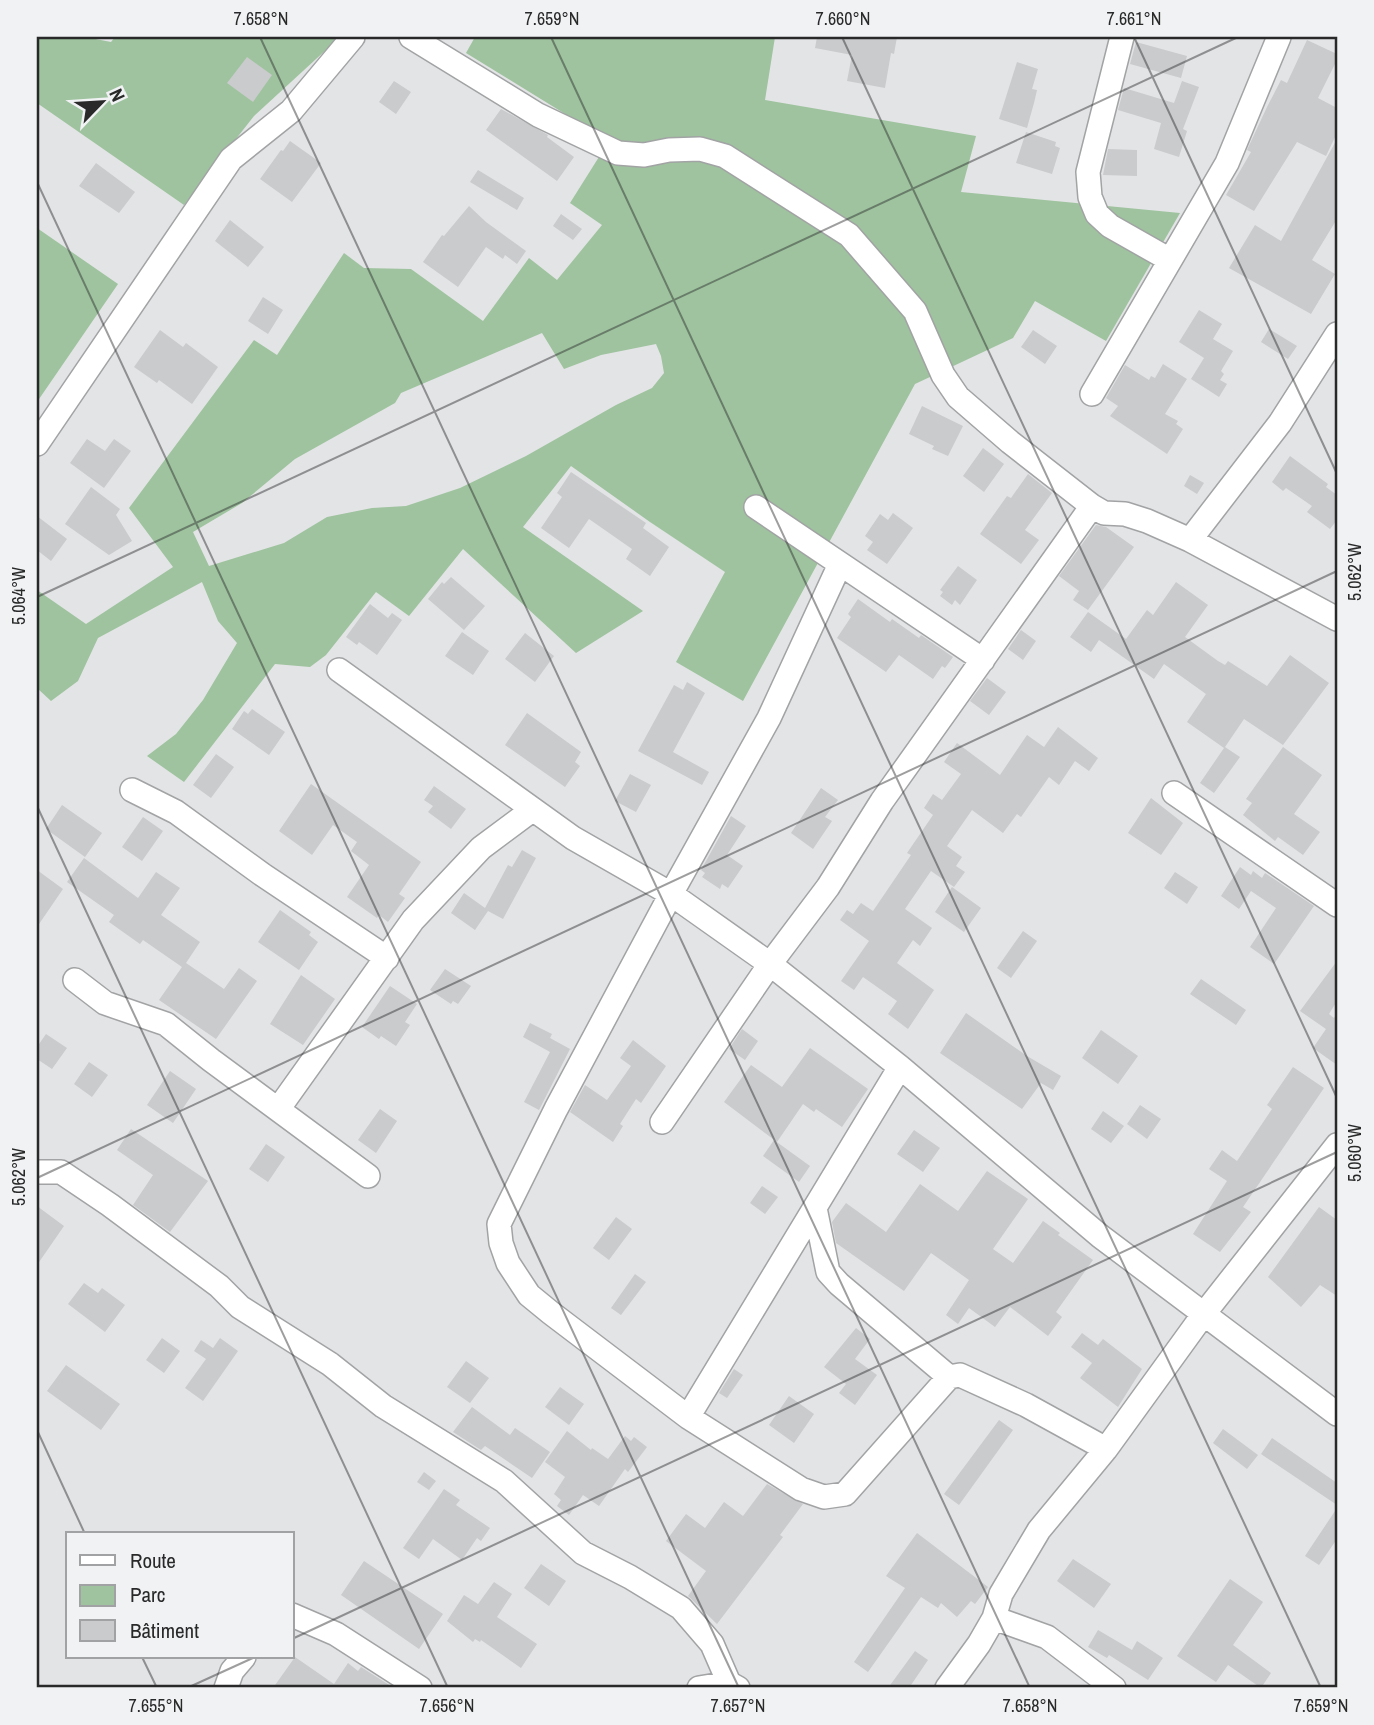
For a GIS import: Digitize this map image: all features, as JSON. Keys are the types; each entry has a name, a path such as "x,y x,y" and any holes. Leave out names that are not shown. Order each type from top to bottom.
{"street":[{"path":"37,444 231,159 291,111 353,37"},
{"path":"411,37 538,115 618,153 644,155 668,150 700,149 725,156 849,234 915,311 943,375 958,397 1092,506 1104,513 1125,514 1147,521 1190,540 1337,619"},
{"path":"1122,37 1088,172 1090,197 1097,215 1110,226 1170,260"},
{"path":"1092,394 1227,163 1272,38"},
{"path":"1190,540 1280,423 1337,334"},
{"path":"662,1122 770,964 828,887 882,801 1092,506"},
{"path":"755,507 983,660"},
{"path":"840,564 769,718 671,894 556,1110 499,1224 501,1244 508,1263 529,1294 688,1418 801,1489 824,1497 845,1494 949,1377 960,1375 1105,1449"},
{"path":"339,670 573,838 671,894 770,964 900,1067 1100,1236 1337,1414"},
{"path":"132,790 176,812 387,958"},
{"path":"1174,793 1337,905"},
{"path":"279,1108 413,920 472,857 532,810"},
{"path":"75,980 105,1003 166,1024 368,1176"},
{"path":"688,1418 900,1067"},
{"path":"947,1688 979,1644 994,1618 1001,1594 1039,1531 1105,1449 1203,1315 1337,1147"},
{"path":"37,1172 61,1172 110,1205 219,1286 240,1307 330,1364 383,1406 504,1481 583,1553 631,1577 681,1608 712,1644 734,1686 699,1688"},
{"path":"815,1208 828,1272 949,1377"},
{"path":"294,1616 336,1634 420,1688"},
{"path":"994,1618 1047,1637 1114,1688"},
{"path":"226,1688 232,1671 243,1658"}],"green space":[{"path":"37,37 85,37 111,42 115,37 340,37 254,116 184,205 37,103"},
{"path":"475,37 775,37 765,100 976,136 961,192 1180,213 1106,341 1035,301 1013,338 915,384 743,701 676,662 725,572 571,466 523,527 643,611 576,653 463,549 409,616 376,592 326,655 310,667 275,664 184,782 147,756 176,734 203,700 237,643 218,621 202,582 98,638 78,681 51,701 37,688 37,590 86,624 173,567 129,508 254,340 277,355 344,253 364,268 411,269 483,321 529,258 557,280 602,225 570,203 609,141 466,53","holes":["542,333 564,369 601,355 656,344 664,373 652,388 616,405 526,456 460,488 406,506 372,508 327,517 284,543 209,566 193,532 242,503 295,459 395,403 401,393"]},
{"path":"37,228 118,284 37,402"}],"building":[{"path":"817,37 897,37 894,54 891,53 885,88 847,81 852,55 815,48"},
{"path":"1307,40 1337,54 1337,60 1318,98 1337,108 1337,133 1326,156 1297,142 1254,211 1226,195 1251,152 1247,150 1281,80 1287,83"},
{"path":"1136,42 1187,56 1181,78 1130,64"},
{"path":"247,57 272,75 253,102 227,83"},
{"path":"1017,62 1038,69 1032,89 1037,90 1027,128 999,119"},
{"path":"394,81 411,92 396,114 379,102"},
{"path":"1182,81 1199,87 1183,129 1187,131 1179,157 1154,149 1161,123 1118,110 1124,88 1174,103"},
{"path":"501,109 548,135 547,137 574,157 557,181 486,130"},
{"path":"1026,132 1056,142 1055,146 1060,148 1052,174 1016,163"},
{"path":"1337,139 1337,219 1312,260 1335,274 1311,314 1229,268 1255,225 1281,241"},
{"path":"290,141 321,163 292,202 260,179"},
{"path":"1108,149 1137,150 1137,176 1103,175"},
{"path":"96,163 135,192 119,213 79,186"},
{"path":"478,170 524,198 517,210 470,182"},
{"path":"469,206 526,251 517,264 505,255 503,259 486,247 458,287 423,262 442,235 444,236"},
{"path":"561,214 582,229 573,240 553,226"},
{"path":"230,220 264,247 248,267 215,241"},
{"path":"263,297 283,310 268,334 248,321"},
{"path":"1199,310 1222,324 1213,339 1233,351 1221,371 1224,374 1220,380 1227,384 1219,397 1191,379 1204,358 1179,342"},
{"path":"1269,329 1297,346 1288,359 1261,342"},
{"path":"160,330 183,347 186,343 218,367 192,404 159,380 157,383 134,367"},
{"path":"1033,330 1057,346 1045,364 1021,347"},
{"path":"1163,364 1187,379 1165,414 1178,421 1176,424 1183,429 1167,454 1110,416 1118,406 1106,398 1125,365 1149,380 1151,376 1155,378"},
{"path":"922,406 963,426 948,456 909,434"},
{"path":"87,439 105,451 114,439 131,451 104,488 70,463"},
{"path":"983,448 1004,464 984,492 963,476"},
{"path":"1290,456 1328,484 1326,487 1337,495 1337,520 1330,529 1307,512 1312,506 1272,482"},
{"path":"571,472 646,523 643,528 669,547 650,576 626,559 632,549 589,519 569,548 541,528 562,497 557,493"},
{"path":"1028,474 1052,493 1025,530 1039,540 1021,564 980,534 1007,496 1011,498"},
{"path":"1190,475 1204,483 1197,494 1184,486"},
{"path":"91,487 120,509 116,515 132,541 109,555 65,524"},
{"path":"893,513 913,528 887,564 867,550 873,542 865,536 880,514 888,520"},
{"path":"37,516 67,539 51,561 37,550"},
{"path":"1096,525 1106,527 1134,547 1088,610 1073,600 1079,591 1059,576"},
{"path":"958,566 977,580 960,605 955,600 952,605 940,596 943,592 940,590"},
{"path":"451,577 485,606 464,630 428,599 442,582 444,584"},
{"path":"1176,582 1208,605 1185,637 1218,661 1225,665 1228,661 1267,686 1290,655 1329,683 1283,745 1244,719 1225,747 1240,757 1214,793 1200,783 1224,748 1187,722 1206,694 1164,664 1154,679 1099,640 1091,652 1070,637 1088,612 1126,639 1147,610 1153,615"},
{"path":"858,599 890,622 892,619 919,638 921,635 953,657 933,679 899,655 886,672 837,638 851,617 848,614"},
{"path":"370,604 388,618 392,613 402,620 377,655 359,642 357,645 346,637"},
{"path":"1021,630 1036,641 1023,660 1008,649"},
{"path":"462,632 489,651 473,675 445,656"},
{"path":"525,633 554,656 535,682 505,659"},
{"path":"987,678 1006,692 989,715 970,701"},
{"path":"687,682 705,693 673,752 709,772 702,785 638,751 674,685 683,690"},
{"path":"252,709 285,732 269,755 232,729 244,711 248,714"},
{"path":"527,713 581,752 575,762 580,766 565,787 505,745"},
{"path":"1058,727 1098,758 1089,771 1075,761 1059,785 1049,777 1021,817 1017,814 1003,833 972,810 947,846 962,857 956,866 965,872 954,887 931,871 905,909 932,928 920,946 913,940 897,963 934,990 908,1029 888,1014 897,1001 863,977 854,990 841,981 869,941 840,920 847,910 853,914 861,903 873,911 911,855 907,853 933,815 924,808 933,794 942,800 961,774 944,762 957,743 1000,775 1027,735 1044,747"},
{"path":"1283,747 1322,775 1294,814 1320,832 1303,855 1278,837 1275,841 1243,815 1252,803 1246,799"},
{"path":"216,754 234,767 211,798 193,785"},
{"path":"630,774 651,785 636,812 615,801"},
{"path":"311,784 421,862 399,894 405,898 388,922 379,915 377,918 347,897 369,865 351,851 357,842 333,825 312,855 279,831"},
{"path":"434,786 466,809 451,829 428,812 433,806 424,800"},
{"path":"821,788 838,800 825,817 832,821 813,849 791,833"},
{"path":"1151,798 1183,823 1161,855 1128,833"},
{"path":"62,805 102,833 85,857 46,829"},
{"path":"731,816 746,826 727,855 743,866 728,888 722,884 720,889 702,877 705,873 701,870"},
{"path":"143,817 163,831 142,861 122,847"},
{"path":"522,850 536,858 503,919 488,911 475,930 451,913 464,893 485,908 508,865 512,867"},
{"path":"84,858 138,898 156,872 180,888 161,915 200,942 186,963 224,989 239,968 257,981 216,1039 159,1000 182,967 143,940 140,944 109,922 114,915 67,882"},
{"path":"1240,867 1251,875 1253,871 1262,878 1265,873 1314,906 1274,964 1250,947 1276,908 1251,891 1239,909 1221,896"},
{"path":"37,870 63,889 37,927"},
{"path":"1175,872 1198,887 1187,904 1164,888"},
{"path":"952,887 981,908 964,932 935,912"},
{"path":"280,910 311,932 309,935 318,942 299,970 258,942"},
{"path":"1023,931 1037,941 1011,978 997,968"},
{"path":"1337,961 1337,1001 1329,1014 1334,1018 1337,1013 1337,1065 1313,1048 1326,1029 1300,1011"},
{"path":"445,969 471,986 458,1004 453,1001 451,1004 430,990"},
{"path":"301,975 335,999 303,1045 270,1024"},
{"path":"1201,979 1246,1010 1236,1025 1190,994"},
{"path":"390,986 417,1004 405,1022 410,1025 396,1046 381,1036 379,1039 362,1027"},
{"path":"966,1013 1027,1056 1061,1076 1053,1090 1041,1083 1022,1109 940,1053"},
{"path":"530,1023 552,1034 550,1038 570,1049 539,1110 524,1102 550,1052 523,1037"},
{"path":"742,1029 758,1041 745,1060 729,1049"},
{"path":"1101,1030 1138,1056 1118,1084 1082,1058"},
{"path":"46,1034 67,1048 52,1069 37,1059 37,1047"},
{"path":"633,1040 666,1066 641,1103 636,1099 620,1124 623,1126 613,1142 570,1112 585,1085 607,1100 631,1066 620,1058"},
{"path":"810,1048 868,1089 842,1127 816,1109 814,1112 803,1104 777,1142 724,1102 751,1065 782,1087"},
{"path":"89,1062 108,1075 92,1097 74,1084"},
{"path":"1293,1067 1324,1088 1243,1207 1251,1212 1220,1252 1193,1234 1227,1181 1209,1169 1222,1150 1237,1161 1272,1109 1267,1105"},
{"path":"170,1071 196,1089 173,1123 147,1105"},
{"path":"1140,1105 1161,1119 1147,1139 1127,1124"},
{"path":"380,1109 397,1121 376,1153 358,1140"},
{"path":"1103,1111 1124,1126 1111,1143 1091,1129"},
{"path":"131,1129 208,1181 170,1232 133,1205 153,1175 117,1150"},
{"path":"914,1130 940,1148 923,1172 897,1154"},
{"path":"774,1140 810,1166 799,1182 763,1156"},
{"path":"266,1144 285,1157 268,1182 249,1169"},
{"path":"987,1171 1028,1199 993,1249 1013,1263 1043,1221 1093,1260 1056,1312 1062,1317 1048,1336 1010,1307 995,1327 969,1308 958,1324 946,1315 969,1280 931,1253 904,1291 836,1243 832,1222 846,1203 886,1232 920,1184 958,1211"},
{"path":"762,1186 778,1197 765,1214 750,1203"},
{"path":"37,1206 64,1226 37,1265"},
{"path":"1319,1207 1337,1220 1337,1296 1320,1285 1301,1307 1268,1277"},
{"path":"616,1217 632,1229 609,1260 593,1248"},
{"path":"635,1274 646,1282 621,1315 611,1308"},
{"path":"84,1283 98,1293 102,1288 125,1305 105,1332 68,1304"},
{"path":"856,1328 870,1339 855,1359 877,1375 855,1405 839,1393 846,1384 824,1367"},
{"path":"1082,1333 1098,1345 1103,1339 1142,1369 1118,1407 1080,1378 1092,1363 1071,1347"},
{"path":"162,1338 180,1351 164,1373 146,1360"},
{"path":"220,1338 238,1351 203,1401 185,1388 206,1359 194,1351 201,1340 213,1348"},
{"path":"466,1361 489,1378 470,1403 447,1387"},
{"path":"66,1365 120,1404 101,1430 47,1391"},
{"path":"734,1369 743,1375 727,1398 719,1393"},
{"path":"560,1387 584,1404 569,1425 545,1407"},
{"path":"789,1396 814,1414 794,1443 769,1425"},
{"path":"472,1407 510,1435 515,1428 550,1452 532,1478 485,1446 481,1450 453,1432"},
{"path":"999,1420 1013,1430 959,1505 944,1494"},
{"path":"1223,1429 1258,1455 1247,1469 1213,1443"},
{"path":"567,1431 591,1450 592,1448 608,1459 625,1436 631,1441 634,1437 647,1447 628,1472 625,1469 599,1506 583,1495 569,1515 557,1506 561,1500 554,1494 565,1477 545,1462"},
{"path":"1272,1438 1337,1483 1337,1505 1261,1454"},
{"path":"424,1472 436,1481 429,1490 417,1482"},
{"path":"767,1484 803,1504 780,1535 783,1537 717,1624 688,1596 706,1571 666,1541 686,1514 705,1528 724,1502 743,1516"},
{"path":"444,1489 460,1500 456,1505 490,1528 481,1541 477,1538 462,1560 433,1539 419,1559 403,1548"},
{"path":"1337,1508 1337,1539 1319,1565 1305,1556"},
{"path":"917,1533 988,1587 975,1604 971,1601 957,1617 941,1603 938,1608 921,1597 868,1672 854,1662 905,1588 886,1576"},
{"path":"1073,1559 1111,1584 1094,1608 1057,1581"},
{"path":"364,1561 443,1614 419,1649 341,1595"},
{"path":"541,1564 566,1581 549,1606 524,1588"},
{"path":"1230,1579 1263,1602 1233,1645 1271,1673 1261,1688 1228,1665 1216,1682 1177,1656"},
{"path":"494,1582 512,1594 497,1617 537,1644 521,1668 481,1640 480,1642 475,1639 473,1642 447,1621 464,1595 478,1604"},
{"path":"1098,1630 1132,1650 1137,1641 1163,1658 1148,1680 1109,1655 1107,1658 1088,1647"},
{"path":"915,1651 928,1660 909,1688 888,1688"},
{"path":"295,1657 334,1684 348,1663 358,1671 361,1667 394,1688 273,1688"}]}
